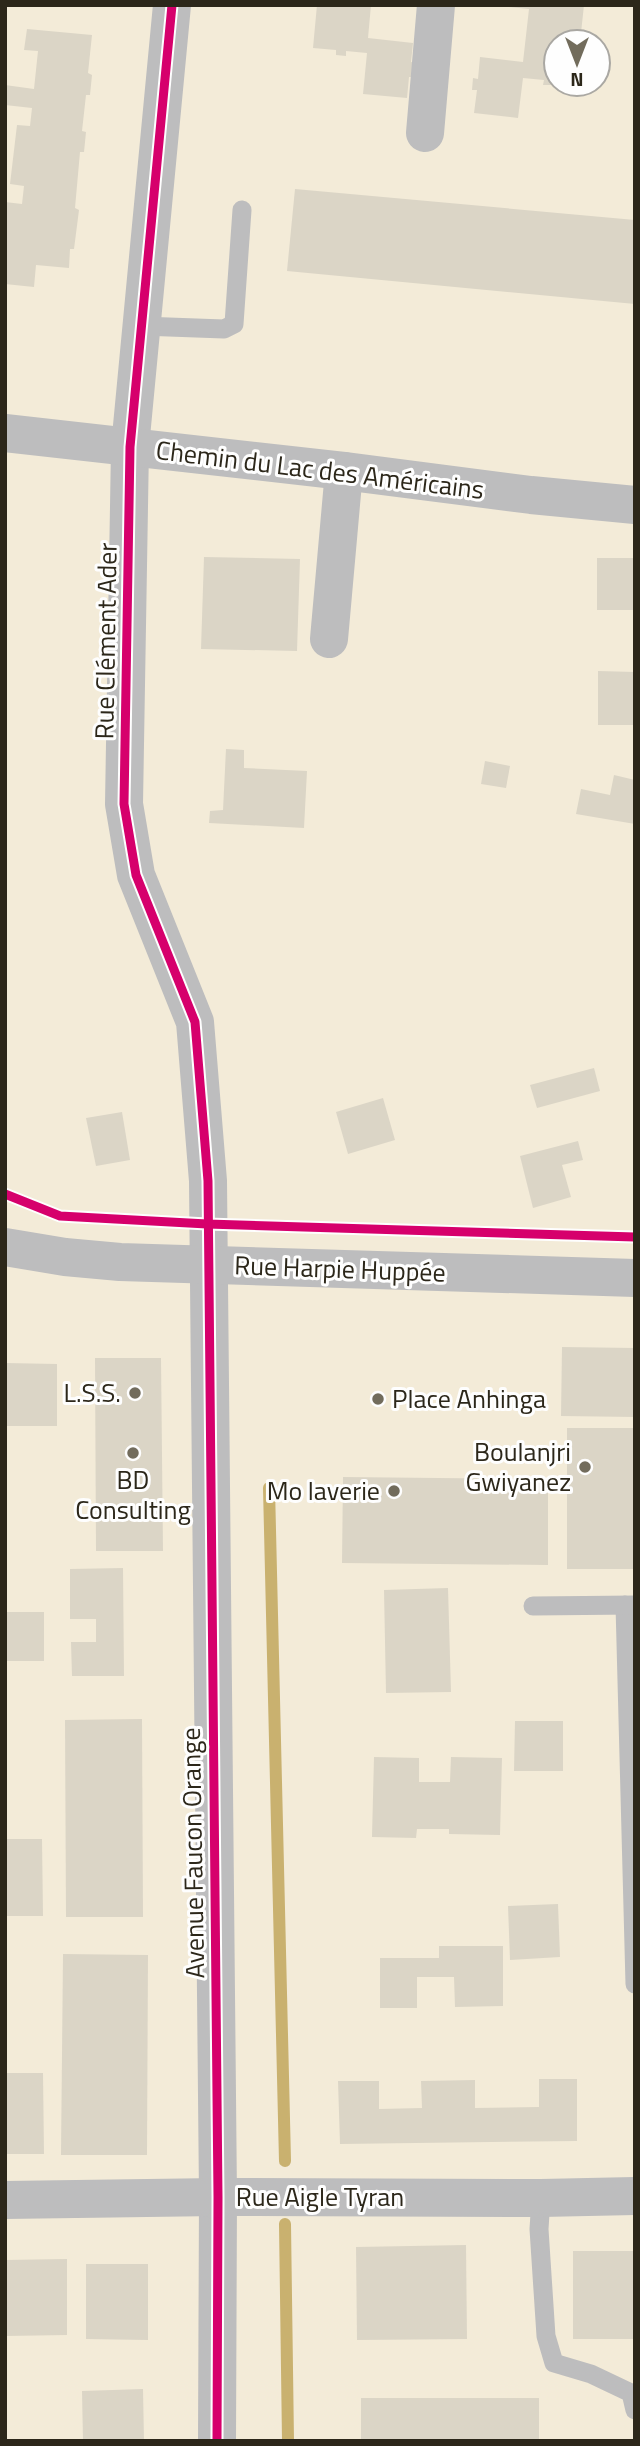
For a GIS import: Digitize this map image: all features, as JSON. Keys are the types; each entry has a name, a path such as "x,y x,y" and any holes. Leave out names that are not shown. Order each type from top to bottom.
{"street":[{"name":"Rue Clément Ader","path":"172,5 130,447 124,804 136,875 195,1022 208,1181 207,1266"},
{"path":"425,133 436,5"},
{"name":"Chemin du Lac des Américains","path":"5,433 635,505"},
{"path":"329,639 344,471"},
{"name":"Rue Harpie Huppée","path":"5,1247 65,1257 120,1262 635,1278"},
{"name":"Avenue Faucon Orange","path":"207,1266 218,2197 217,2441"},
{"name":"Rue Aigle Tyran","path":"5,2200 635,2196"}],"lane":[{"path":"141,326 224,329 234,324 242,210"},
{"path":"533,1606 630,1605 635,1984"},
{"path":"541,2198 545,2336 554,2363 591,2374 631,2393 635,2410"}],"building":[{"path":"317,5 371,5 368,38 413,43 411,62 416,63 415,77 409,77 407,98 363,94 367,53 346,51 346,56 336,55 336,50 313,48"},
{"path":"584,5 582,28 542,28 542,80 523,78 518,118 474,113 477,90 472,90 473,78 478,79 480,57 523,62 529,9 509,7"},
{"path":"27,29 92,35 88,73 92,75 90,95 86,95 82,131 86,132 84,152 80,152 75,208 79,210 74,249 70,249 69,268 36,265 34,287 5,284 5,202 22,204 24,186 10,184 17,125 30,126 32,108 5,105 5,85 34,89 38,51 24,50"},
{"path":"295,189 635,220 635,304 287,271"},
{"path":"204,557 300,559 297,651 201,649"},
{"path":"597,558 635,558 635,610 597,610"},
{"path":"598,671 635,672 635,725 598,725"},
{"path":"226,749 244,750 244,768 307,771 304,828 209,823 210,811 223,810"},
{"path":"485,761 510,766 506,788 481,784"},
{"path":"614,775 635,780 635,824 576,814 581,789 610,795"},
{"path":"594,1068 600,1091 537,1108 530,1085"},
{"path":"383,1098 395,1140 348,1154 336,1112"},
{"path":"122,1112 130,1160 96,1166 86,1118"},
{"path":"578,1141 583,1160 562,1165 571,1197 533,1208 520,1156"},
{"path":"562,1347 635,1348 635,1417 561,1416"},
{"path":"95,1358 161,1358 163,1551 96,1551"},
{"path":"5,1363 57,1364 57,1426 5,1426"},
{"path":"567,1428 635,1428 635,1569 567,1569"},
{"path":"343,1477 548,1479 548,1565 342,1563"},
{"path":"123,1568 124,1676 72,1676 71,1642 96,1642 96,1619 70,1619 70,1569"},
{"path":"448,1588 451,1692 386,1693 384,1590"},
{"path":"5,1612 44,1612 44,1661 5,1661"},
{"path":"142,1719 143,1917 66,1917 65,1720"},
{"path":"515,1721 563,1721 563,1771 514,1771"},
{"path":"374,1757 419,1758 419,1782 450,1782 451,1757 502,1758 500,1835 449,1834 449,1829 417,1829 416,1838 372,1837"},
{"path":"5,1839 42,1839 43,1916 5,1916"},
{"path":"558,1904 560,1957 510,1960 508,1906"},
{"path":"439,1946 503,1946 503,2006 455,2007 454,1977 417,1977 417,2008 380,2008 380,1958 439,1958"},
{"path":"63,1954 148,1955 147,2155 61,2155"},
{"path":"5,2073 43,2073 44,2154 5,2154"},
{"path":"539,2079 577,2079 577,2141 340,2144 338,2081 379,2081 379,2109 422,2108 421,2081 475,2080 475,2108 539,2107"},
{"path":"466,2245 467,2339 357,2340 356,2247"},
{"path":"573,2251 635,2251 635,2339 573,2339"},
{"path":"67,2259 67,2335 5,2336 5,2260"},
{"path":"86,2264 148,2264 148,2340 86,2339"},
{"path":"143,2389 144,2441 83,2441 82,2391"},
{"path":"361,2398 539,2398 539,2441 361,2441"}],"waterway":[{"path":"269,1488 285,2161"},
{"path":"285,2224 288,2441"}],"cycle path":[{"path":"172,5 130,447 124,804 136,875 195,1022 208,1181 218,2197 217,2441"},
{"path":"5,1194 60,1216 207,1224 635,1237"}],"place":[{"name":"L.S.S.","path":"135,1393"},
{"name":"Place Anhinga","path":"378,1399"},
{"name":"BD Consulting","path":"133,1453"},
{"name":"Boulanjri Gwiyanez","path":"585,1467"},
{"name":"Mo laverie","path":"394,1491"}]}
